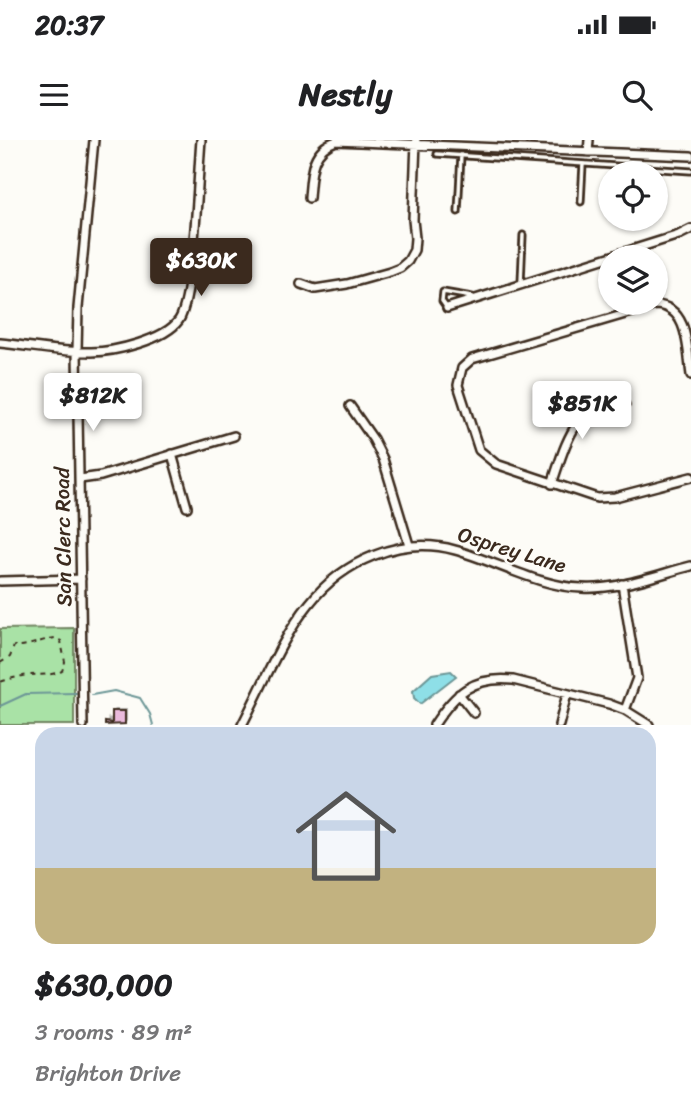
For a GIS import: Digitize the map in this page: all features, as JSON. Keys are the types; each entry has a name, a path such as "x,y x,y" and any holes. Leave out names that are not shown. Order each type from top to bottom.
{"street":[{"name":"San Clerc Road","path":"83,725 77,351 78,308 94,140"},
{"path":"0,343 77,351 110,351 156,336 179,321 188,296 201,140"},
{"path":"309,198 313,164 324,143 342,140 500,144 588,152 691,156"},
{"path":"588,152 589,140"},
{"path":"301,284 315,289 347,284 390,272 408,261 414,250 415,238 412,220 416,142"},
{"path":"447,308 680,235 691,229"},
{"path":"691,375 688,335 681,320 674,312 662,306 649,306 472,359 462,368 458,385 479,450 496,464 589,496 607,498 691,478"},
{"path":"552,484 568,438 577,423 595,409 612,403 625,405"},
{"path":"350,406 383,459 409,545"},
{"path":"80,479 101,476 234,436"},
{"path":"172,454 187,507"},
{"name":"Osprey Lane","path":"242,725 296,622 321,591 373,555 409,545 430,545 453,549 567,586 596,588 691,566"},
{"path":"0,581 81,579"},
{"path":"622,584 637,678 625,710"},
{"path":"434,725 458,694 470,686 499,678 625,710 649,725"},
{"path":"458,694 474,713"},
{"path":"559,725 567,694"}],"lane":[{"path":"437,154 691,171"},
{"path":"458,212 461,155"},
{"path":"582,202 583,164"},
{"path":"522,285 523,235"},
{"path":"447,308 442,302 443,292 477,299"}],"path":[{"path":"0,663 10,657 14,646 55,638 61,641 65,662 62,671 48,677 23,676 0,682"}],"green space":[{"path":"74,628 74,725 0,725 0,629"}],"water":[{"path":"451,671 456,676 420,704 414,698 413,691 432,674"}],"building":[{"path":"112,711 125,711 125,724 105,725 105,722 112,723"}],"waterway":[{"path":"92,695 114,691 140,698 153,725"},
{"path":"0,706 26,694 76,693"}]}
